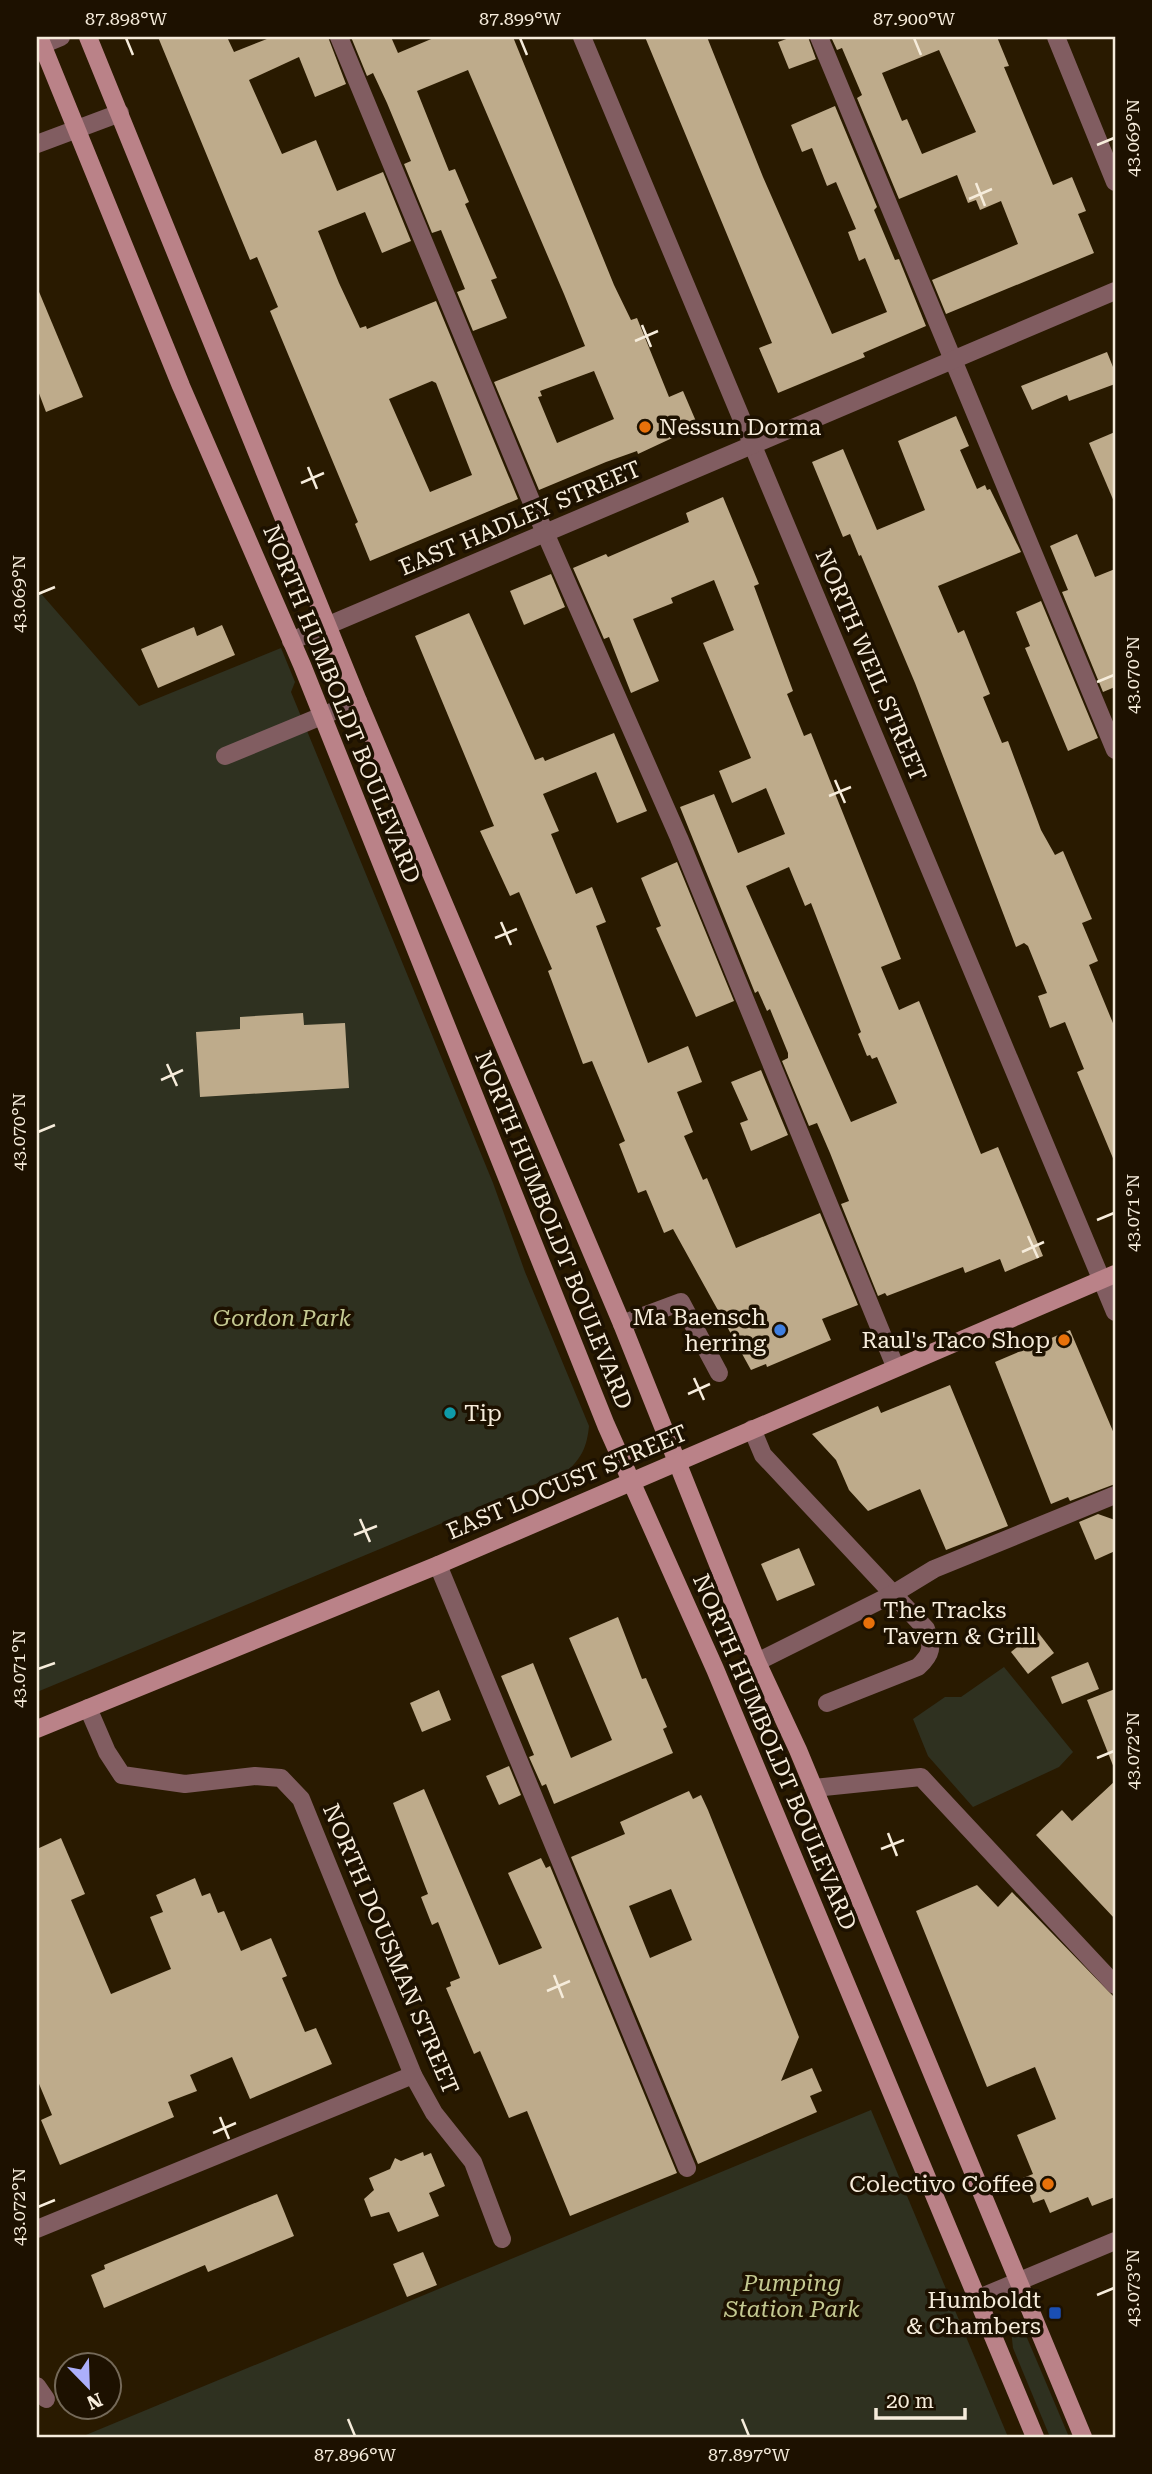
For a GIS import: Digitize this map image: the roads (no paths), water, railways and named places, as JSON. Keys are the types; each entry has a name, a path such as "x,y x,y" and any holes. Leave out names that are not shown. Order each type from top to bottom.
{"main road":[{"name":"NORTH HUMBOLDT BOULEVARD","path":"88,37 358,701 622,1325 757,1662 814,1788 1083,2437"},
{"name":"NORTH HUMBOLDT BOULEVARD","path":"39,43 78,131 181,386 291,640 631,1482 715,1669 1035,2437"},
{"name":"EAST LOCUST STREET","path":"37,1730 438,1565 895,1366 1109,1277"}],"street":[{"path":"39,43 61,37"},
{"path":"339,37 545,534 679,838 895,1366"},
{"name":"NORTH WEIL STREET","path":"582,37 752,444 1109,1277 1115,1312"},
{"path":"819,37 1115,750"},
{"path":"1056,37 1115,182"},
{"path":"37,144 78,131 120,113"},
{"name":"EAST HADLEY STREET","path":"291,640 328,627 1115,291"},
{"path":"225,756 358,701"},
{"path":"622,1325 681,1302 719,1373"},
{"path":"752,1429 763,1455 926,1629 932,1644 928,1658 918,1667 827,1703"},
{"path":"757,1662 893,1594 934,1569 1115,1495"},
{"path":"438,1565 687,2168"},
{"name":"NORTH DOUSMAN STREET","path":"88,1708 107,1752 122,1775 185,1784 255,1776 281,1778 301,1799 413,2076 434,2113 473,2162 502,2239"},
{"path":"814,1788 921,1777 1115,1985"},
{"path":"37,2229 413,2076"},
{"path":"979,2298 1115,2241"}],"place":[{"name":"Nessun Dorma","path":"645,427"},
{"name":"Ma Baensch herring","path":"780,1330"},
{"name":"Raul's Taco Shop","path":"1064,1340"},
{"name":"Tip","path":"450,1413"},
{"name":"The Tracks Tavern & Grill","path":"869,1623"},
{"name":"Colectivo Coffee","path":"1048,2184"},
{"name":"Humboldt & Chambers","path":"1055,2313"}],"park label":[{"name":"Gordon Park","path":"282,1318"},
{"name":"Pumping Station Park","path":"792,2296"}]}
